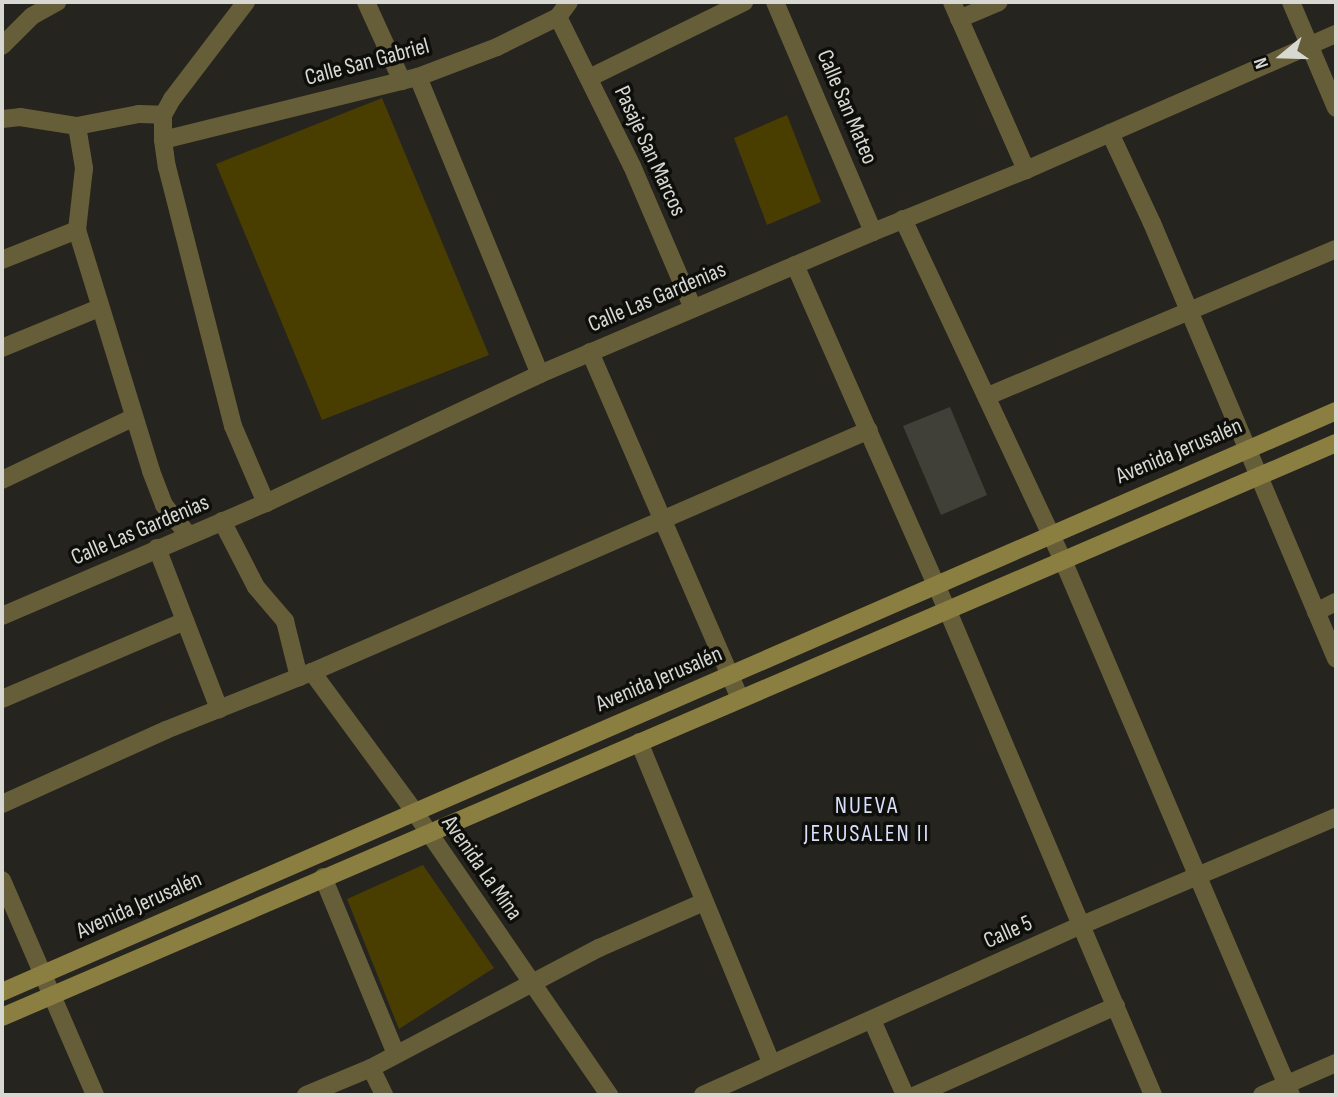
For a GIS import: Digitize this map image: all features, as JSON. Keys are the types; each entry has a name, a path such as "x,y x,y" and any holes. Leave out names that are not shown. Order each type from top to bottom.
{"street":[{"path":"2,46 32,16 57,2"},
{"path":"246,2 182,82 163,115 163,139 167,167 233,426 266,503"},
{"path":"366,2 410,79 540,374"},
{"name":"Calle San Gabriel","path":"163,139 410,79 497,47 558,17 569,2"},
{"path":"589,78 744,2"},
{"name":"Calle San Mateo","path":"775,2 873,232"},
{"path":"952,2 1026,170"},
{"path":"959,19 999,2"},
{"path":"1291,2 1336,108"},
{"name":"Pasaje San Marcos","path":"558,17 632,166 693,308"},
{"name":"Calle Las Gardenias","path":"2,616 266,503 590,352 903,219 1026,170 1336,34"},
{"path":"2,119 20,117 77,127 139,114 163,115"},
{"path":"77,127 84,168 77,230 132,418 164,505 188,535"},
{"path":"1110,133 1152,223 1336,659"},
{"path":"903,219 1051,533 1289,1090"},
{"path":"2,260 77,230"},
{"path":"988,396 1336,249"},
{"path":"795,265 947,609 1153,1095"},
{"path":"2,348 99,308"},
{"path":"590,352 740,699"},
{"name":"Avenida Jerusalén","path":"2,992 1336,411"},
{"path":"2,480 132,418"},
{"path":"2,804 869,430"},
{"name":"Avenida Jerusalén","path":"2,1017 1062,558 1336,443"},
{"path":"222,521 256,587 285,621 305,674"},
{"path":"157,548 219,709"},
{"path":"1316,612 1336,603"},
{"path":"2,699 185,621"},
{"name":"Avenida La Mina","path":"305,674 414,811 609,1095"},
{"path":"639,742 771,1063"},
{"name":"Calle 5","path":"703,1095 1198,874 1336,817"},
{"path":"323,877 396,1054"},
{"path":"2,880 95,1095"},
{"path":"306,1095 372,1068 599,947 704,902"},
{"path":"916,1095 1116,1006"},
{"path":"872,1020 905,1095"},
{"path":"1262,1095 1289,1090 1336,1063"},
{"path":"372,1068 384,1095"}],"shaded area":[{"path":"382,98 489,355 322,420 216,164"},
{"path":"787,115 821,202 767,225 734,138"},
{"path":"423,865 494,968 399,1029 347,899"}],"building":[{"path":"950,407 987,495 941,515 903,426"}],"district":[{"name":"NUEVA JERUSALEN II","path":"867,820"}]}
